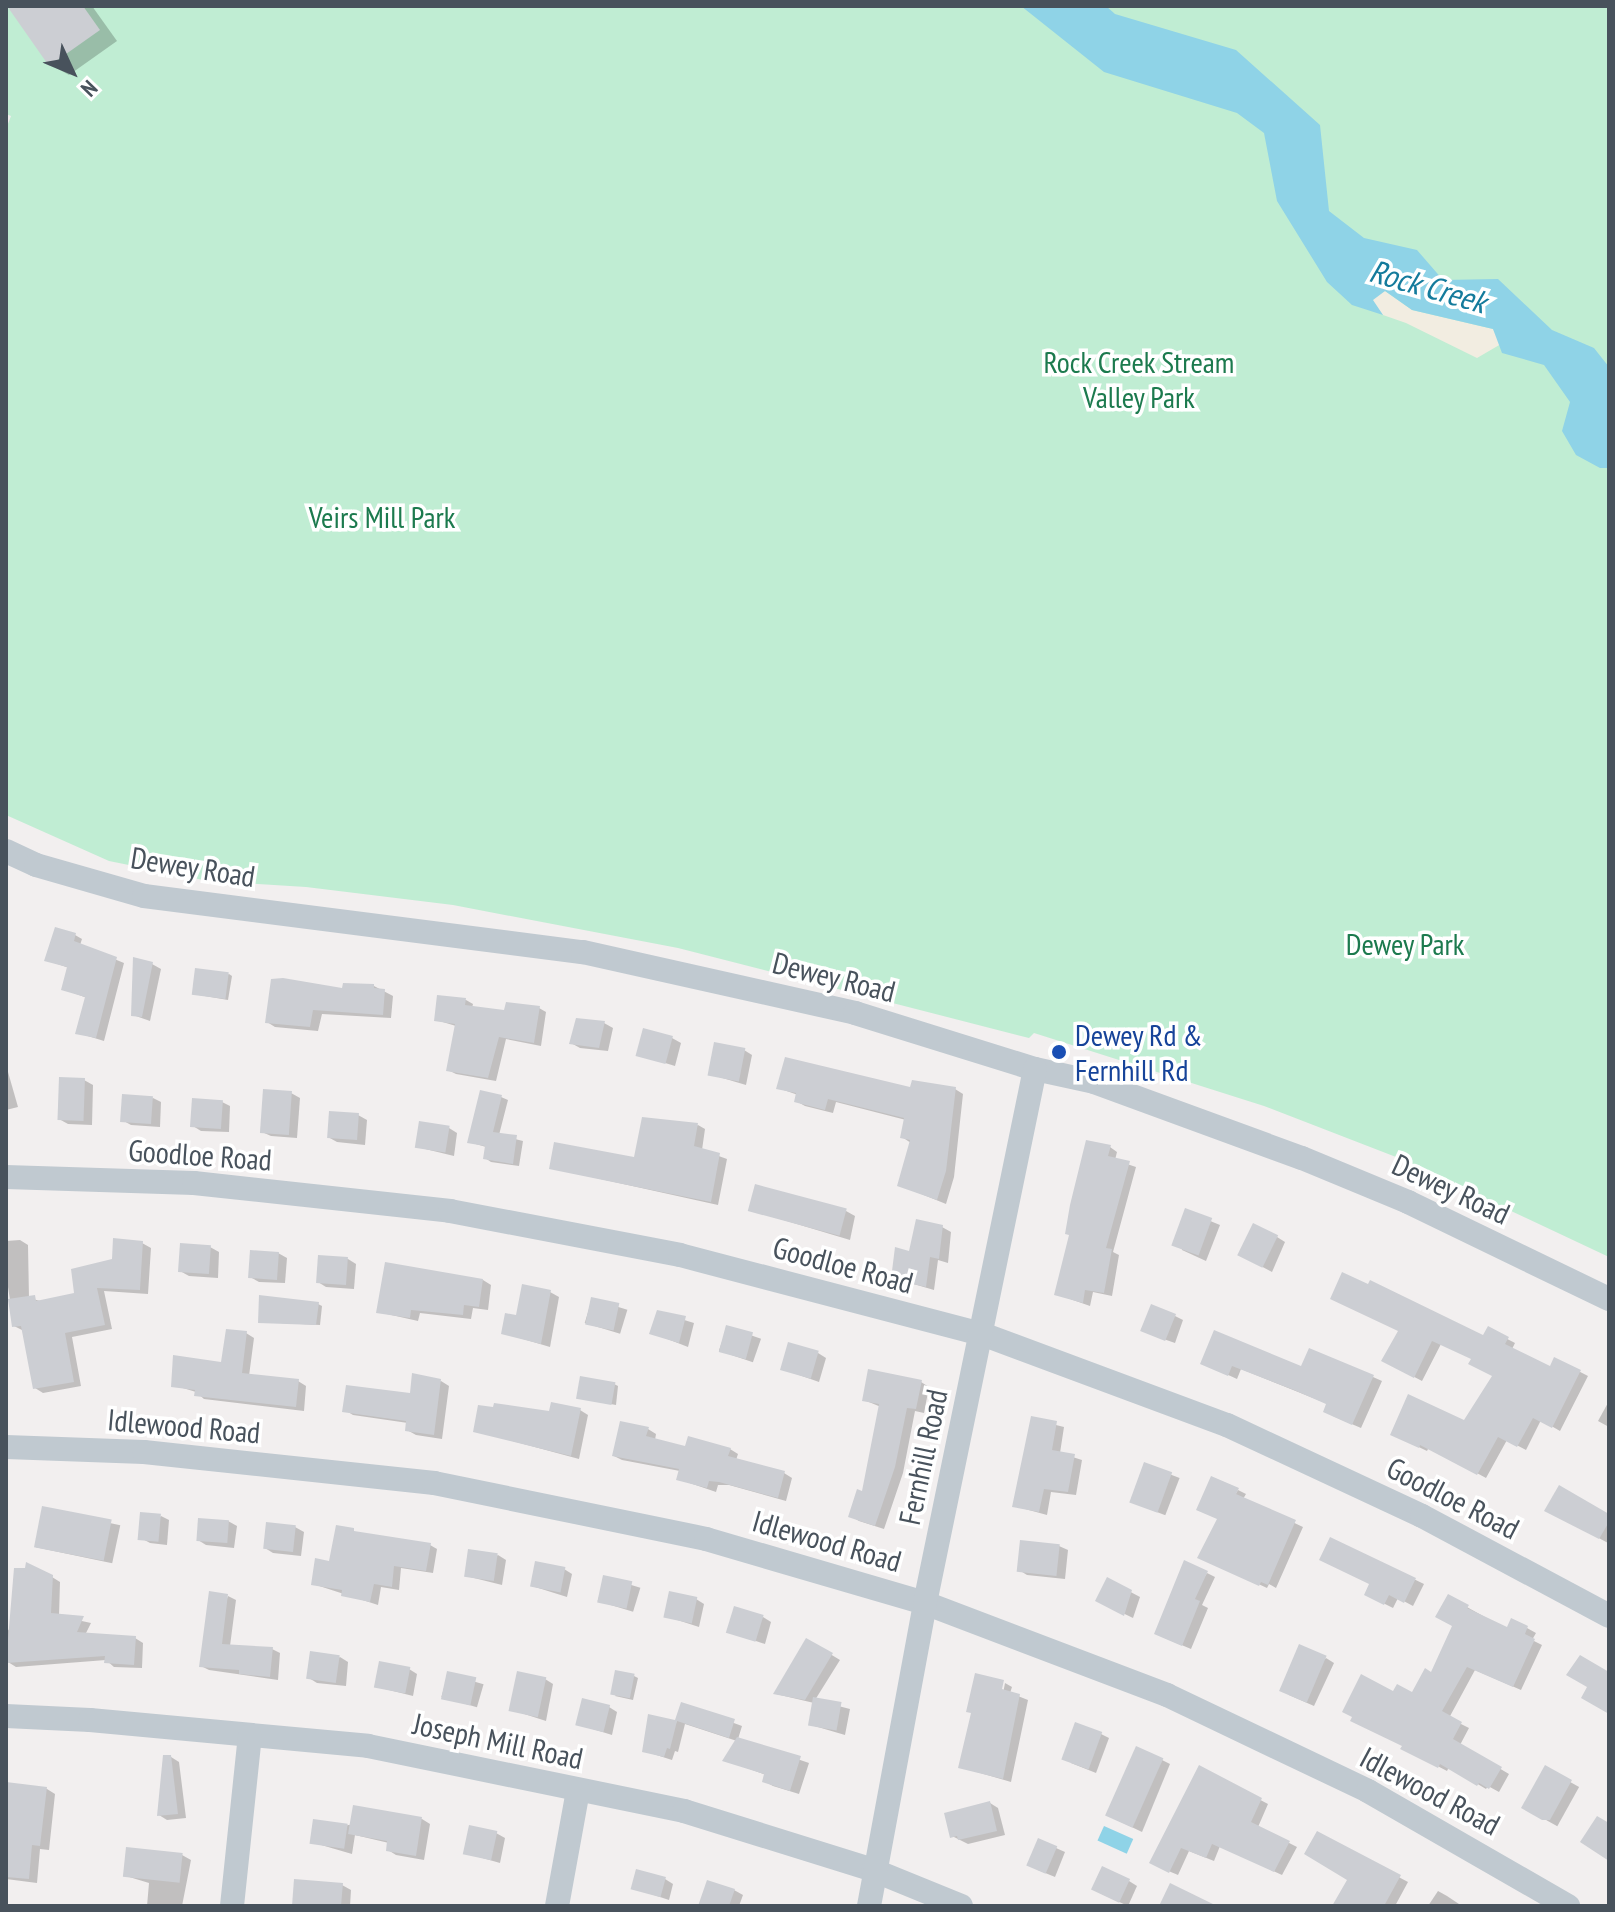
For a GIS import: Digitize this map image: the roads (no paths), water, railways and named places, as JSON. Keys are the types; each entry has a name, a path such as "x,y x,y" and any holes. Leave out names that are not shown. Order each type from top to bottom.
{"street":[{"name":"Dewey Road","path":"6,851 36,865 144,896 598,956 855,1013 1035,1069 1094,1082 1302,1158 1408,1202 1609,1299"},
{"name":"Fernhill Road","path":"869,1906 873,1870 925,1603 1035,1069"},
{"name":"Goodloe Road","path":"6,1177 194,1183 450,1211 680,1255 982,1334 1227,1425 1422,1516 1609,1616"},
{"name":"Idlewood Road","path":"6,1447 144,1452 434,1483 706,1539 925,1603 1167,1695 1368,1791 1568,1906"},
{"name":"Joseph Mill Road","path":"6,1716 90,1720 368,1746 684,1811 873,1870 961,1906"},
{"path":"232,1906 250,1736"},
{"path":"557,1906 578,1790"}],"water":[{"name":"Rock Creek","path":"1021,6 1106,6 1115,14 1236,50 1320,125 1329,211 1364,238 1417,250 1443,280 1498,279 1552,330 1594,348 1609,367 1609,468 1600,468 1576,455 1562,431 1570,402 1544,365 1502,353 1493,329 1412,310 1385,291 1373,300 1383,315 1352,305 1327,282 1277,201 1264,133 1237,113 1104,72"},
{"path":"1104,1826 1133,1839 1127,1854 1097,1841"}],"place":[{"name":"Dewey Rd & Fernhill Rd","path":"1059,1052"}],"park label":[{"name":"Rock Creek Stream Valley Park","path":"1139,379"},
{"name":"Veirs Mill Park","path":"382,517"},
{"name":"Dewey Park","path":"1405,944"}]}
